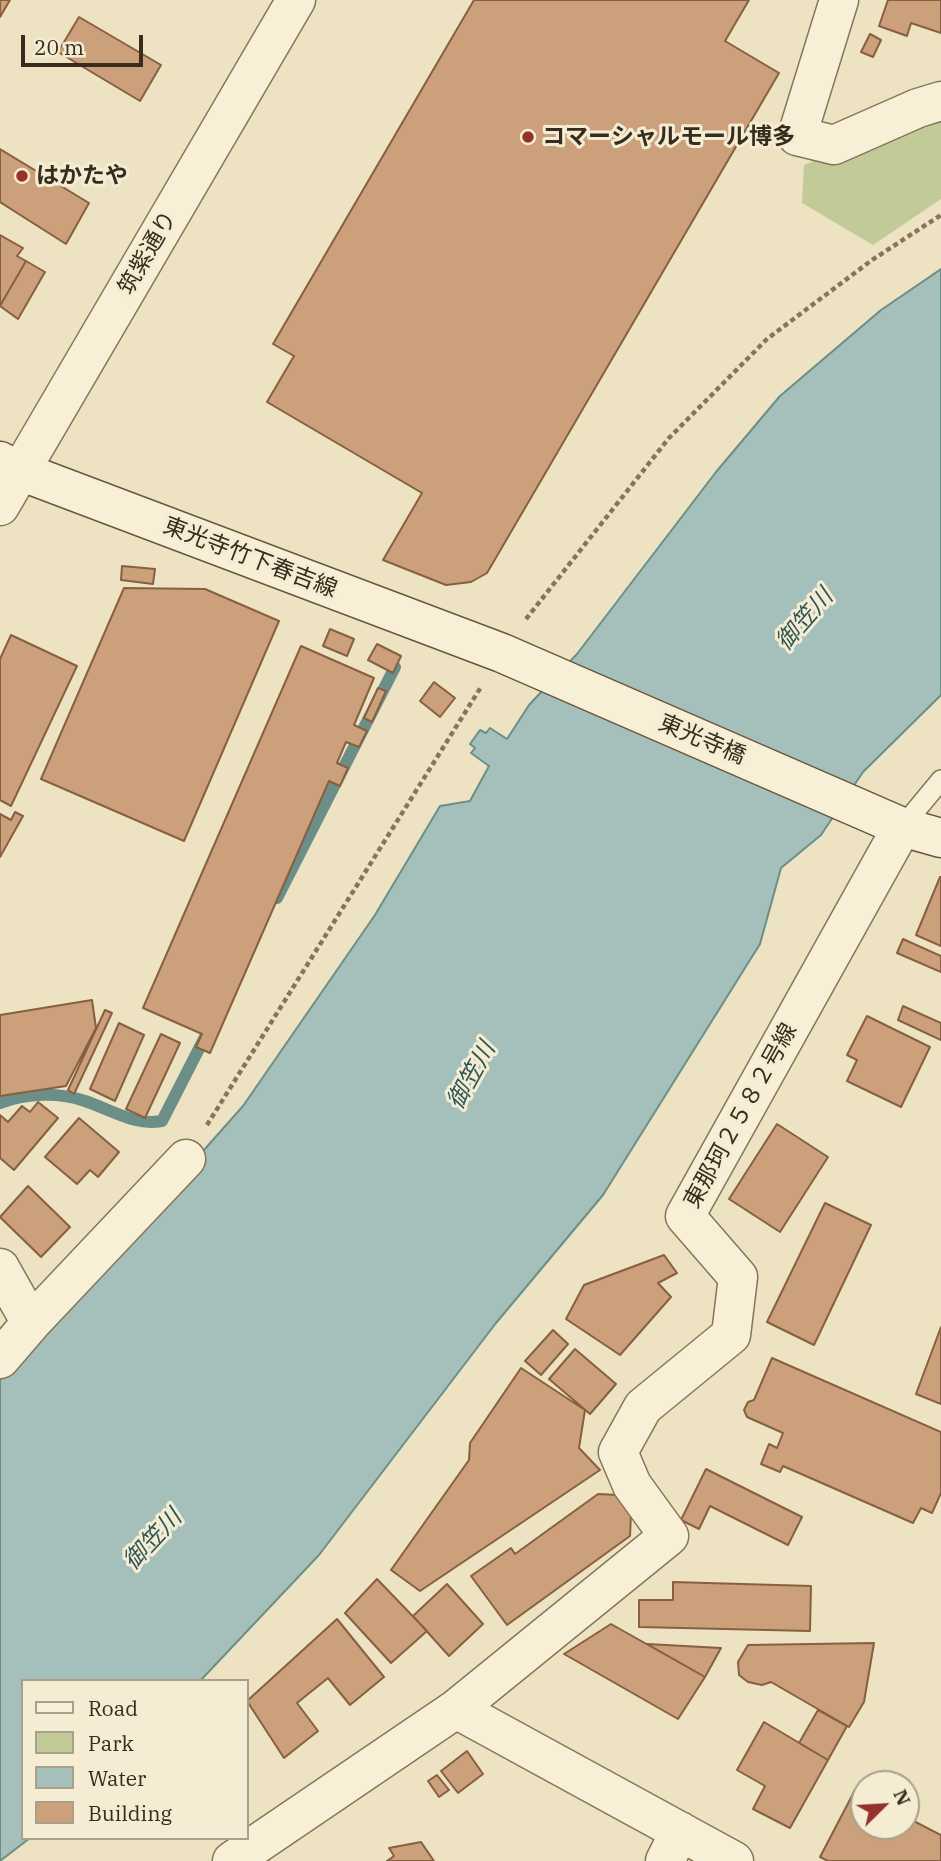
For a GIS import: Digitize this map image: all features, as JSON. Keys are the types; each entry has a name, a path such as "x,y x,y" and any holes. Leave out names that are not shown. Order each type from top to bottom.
{"street":[{"name":"筑紫通り","path":"0,506 10,466 296,0"},
{"path":"839,0 797,136 834,145 918,108 941,102"},
{"name":"東光寺竹下春吉線","path":"10,466 502,653"},
{"name":"東光寺橋","path":"502,653 902,827 941,838"},
{"name":"東那珂２５８２号線","path":"456,1709 669,1536 632,1485 618,1452 643,1407 731,1335 738,1277 685,1216 902,827"},
{"path":"0,1359 186,1159"},
{"path":"0,1268 31,1323"},
{"path":"232,1861 456,1709 672,1846 734,1861"}],"lane":[{"path":"902,827 941,780"}],"path":[{"path":"186,1159 502,653 550,585 669,438 767,339 872,260 941,215"}],"green space":[{"path":"941,113 941,199 873,245 802,203 804,165 903,123"}],"water":[{"name":"御笠川","path":"941,269 941,695 863,772 821,835 781,868 760,944 603,1195 496,1323 319,1555 202,1679 21,1679 21,1840 27,1840 0,1861 0,1380 243,1106 375,915 440,806 470,801 489,766 471,753 475,748 470,744 480,730 486,733 490,728 507,739 529,705 577,654 716,472 780,396 881,310"}],"building":[{"path":"0,0 10,0 0,17"},
{"path":"474,0 749,0 725,41 779,73 487,573 471,582 446,585 383,560 422,493 267,402 294,356 273,344"},
{"path":"888,0 941,0 941,33 911,23 907,36 879,26"},
{"path":"79,17 161,65 140,101 58,52"},
{"path":"870,34 881,40 873,57 861,52"},
{"name":"はかたや","path":"0,149 89,203 66,244 0,202"},
{"path":"0,235 23,248 17,256 26,261 0,306"},
{"path":"26,261 45,272 18,319 0,306"},
{"path":"122,566 155,569 153,584 121,580"},
{"path":"124,588 205,589 279,621 184,841 41,779"},
{"path":"330,629 354,639 347,656 323,646"},
{"path":"11,635 77,666 11,806 0,800 0,659"},
{"path":"377,644 401,656 393,673 368,660"},
{"path":"301,646 374,678 354,725 367,731 359,747 346,742 337,763 348,768 340,786 329,781 210,1053 196,1047 202,1034 143,1008"},
{"path":"434,682 455,698 440,717 420,701"},
{"path":"378,688 386,691 372,722 364,718"},
{"path":"15,812 23,816 0,857 0,814 11,820"},
{"path":"941,877 941,946 916,935"},
{"path":"903,939 941,956 941,972 897,953"},
{"path":"92,1000 96,1028 66,1086 0,1096 0,1015"},
{"path":"903,1006 941,1023 941,1040 898,1020"},
{"path":"105,1010 112,1013 74,1094 68,1090"},
{"path":"867,1016 930,1047 901,1107 847,1081 857,1060 847,1055"},
{"path":"119,1023 144,1035 115,1101 90,1089"},
{"path":"161,1034 180,1043 145,1118 126,1109"},
{"path":"38,1102 58,1118 14,1170 0,1158 0,1115 8,1122 22,1106 30,1112"},
{"path":"79,1118 119,1152 98,1177 90,1170 77,1184 45,1157"},
{"path":"777,1124 828,1157 780,1232 729,1199"},
{"path":"28,1186 70,1227 41,1257 0,1217"},
{"path":"825,1203 871,1225 814,1345 767,1322"},
{"path":"664,1255 677,1273 658,1283 671,1297 620,1355 566,1319 584,1285"},
{"path":"941,1327 941,1404 916,1394"},
{"path":"553,1330 568,1344 541,1375 525,1361"},
{"path":"575,1349 616,1384 590,1414 549,1379"},
{"path":"772,1358 941,1432 941,1493 932,1513 921,1508 913,1523 783,1466 780,1472 761,1464 769,1444 777,1448 783,1433 747,1417 744,1410 748,1402 754,1400"},
{"path":"521,1368 585,1410 579,1448 600,1470 420,1591 391,1570 469,1460 470,1443"},
{"path":"706,1469 802,1517 788,1545 710,1506 699,1529 681,1520"},
{"path":"598,1494 619,1495 631,1514 630,1536 507,1625 471,1576 511,1548 515,1554"},
{"path":"377,1579 427,1631 391,1663 345,1613"},
{"path":"673,1582 811,1586 810,1631 639,1627 639,1600 673,1600"},
{"path":"447,1584 483,1624 449,1656 413,1616"},
{"path":"337,1619 384,1677 350,1705 328,1678 297,1703 318,1731 284,1758 248,1700"},
{"path":"611,1624 705,1677 678,1719 564,1654"},
{"path":"874,1643 864,1702 849,1727 771,1682 762,1685 748,1682 739,1675 738,1662 748,1645"},
{"path":"647,1644 721,1648 705,1677"},
{"path":"818,1710 847,1726 828,1760 799,1743"},
{"path":"764,1722 828,1760 790,1828 753,1809 765,1786 737,1770"},
{"path":"467,1751 483,1774 458,1793 441,1771"},
{"path":"437,1775 449,1790 439,1797 428,1781"},
{"path":"850,1800 850,1840 920,1840 920,1824 941,1835 941,1861 828,1861 820,1857"},
{"path":"421,1842 434,1861 387,1861 394,1856 389,1848"}],"waterway":[{"path":"277,898 395,667"},
{"path":"0,1103 32,1096 65,1096 132,1119 162,1121 206,1035"}],"place":[{"name":"コマーシャルモール博多","path":"528,137"},
{"name":"はかたや","path":"22,176"}]}
